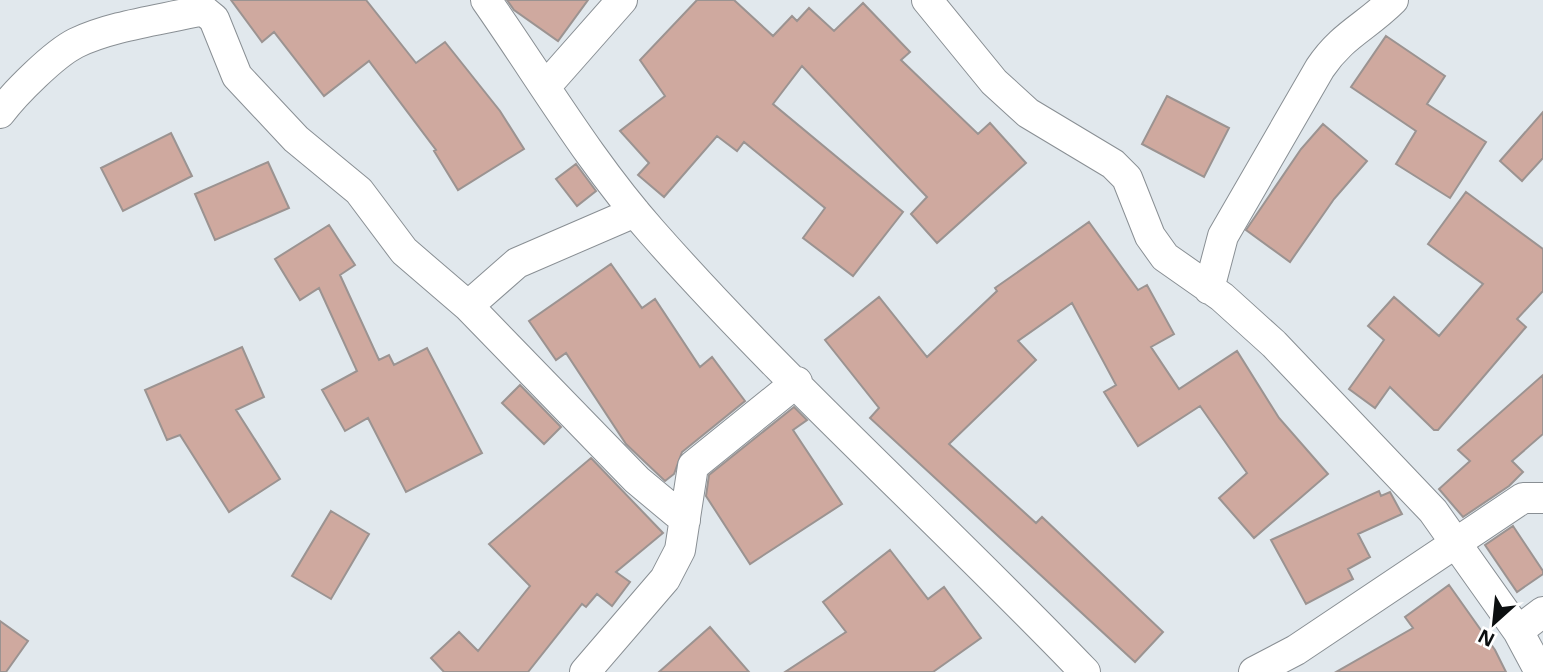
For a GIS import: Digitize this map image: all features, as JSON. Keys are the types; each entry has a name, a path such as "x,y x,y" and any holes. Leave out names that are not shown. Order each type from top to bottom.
{"street":[{"path":"485,0 635,212 797,382 1085,672"},
{"path":"546,86 622,0"},
{"path":"927,0 994,82 1028,113 1113,164 1127,178 1150,236 1165,257 1209,289 1274,344 1433,510 1518,631 1540,672"},
{"path":"1209,289 1223,236 1320,68 1335,45 1367,24 1394,0"},
{"path":"0,113 15,93 75,43 203,10 214,19 237,76 296,139 359,191 404,251 468,306 636,480 685,520"},
{"path":"468,306 517,263 635,212"},
{"path":"585,672 665,579 680,550 693,466 797,382"},
{"path":"1254,672 1296,650 1457,545 1523,498 1543,498"},
{"path":"1518,631 1543,612"}],"building":[{"path":"231,0 366,0 416,63 445,42 500,111 524,149 458,190 434,151 436,150 369,61 324,96 274,32 262,42"},
{"path":"507,0 588,0 558,41 514,10"},
{"path":"697,0 734,0 773,36 792,16 797,21 809,8 834,31 863,3 910,52 901,60 978,134 990,123 1026,163 937,243 911,214 927,197 802,66 773,104 903,212 853,276 803,238 825,208 744,142 737,151 717,136 664,197 638,175 649,163 620,131 665,96 640,60"},
{"path":"1386,36 1445,76 1427,104 1486,142 1450,198 1396,164 1416,131 1351,87"},
{"path":"1167,96 1229,128 1204,177 1142,144"},
{"path":"1543,112 1543,158 1522,181 1500,161"},
{"path":"1323,124 1367,161 1334,199 1290,262 1246,230 1301,149"},
{"path":"171,133 192,176 123,211 101,168"},
{"path":"268,162 289,208 215,240 195,194"},
{"path":"576,164 596,191 577,206 556,179"},
{"path":"1466,192 1543,249 1543,291 1517,319 1526,327 1438,430 1434,430 1390,387 1375,408 1349,389 1384,340 1368,326 1394,297 1439,336 1483,284 1428,244"},
{"path":"1089,222 1138,290 1147,285 1174,334 1151,347 1179,389 1237,351 1279,418 1328,474 1254,538 1219,498 1247,473 1200,406 1138,446 1104,392 1116,385 1072,303 1018,341 1036,360 949,444 1036,523 1042,517 1163,632 1135,662 870,418 879,408 825,340 879,297 927,357 997,291 995,288"},
{"path":"329,225 355,265 340,275 379,360 389,355 394,365 427,348 482,453 406,492 368,418 345,431 322,390 357,371 319,288 300,300 275,259"},
{"path":"611,264 642,308 655,299 700,367 712,357 745,401 682,452 674,474 665,481 626,444 566,353 556,360 529,321"},
{"path":"242,347 264,397 236,410 280,479 229,512 180,435 167,440 145,390"},
{"path":"1543,375 1543,434 1512,461 1523,472 1509,486 1463,517 1439,489 1470,461 1458,450"},
{"path":"520,385 561,427 544,444 502,403"},
{"path":"794,407 807,420 793,430 842,504 750,564 706,496 709,475"},
{"path":"591,458 663,533 616,572 630,582 612,606 597,594 586,607 582,604 528,672 444,672 431,658 459,632 478,651 530,586 489,544"},
{"path":"1379,491 1381,496 1390,492 1402,514 1358,534 1370,557 1348,569 1353,579 1306,604 1271,540"},
{"path":"331,511 369,534 331,599 292,576"},
{"path":"1513,526 1543,571 1543,574 1517,592 1485,545"},
{"path":"890,550 928,599 944,587 981,638 933,672 785,672 846,632 823,602"},
{"path":"1449,585 1495,650 1506,672 1336,672 1413,628 1405,617"},
{"path":"0,621 28,641 6,672 0,672"},
{"path":"710,627 749,672 659,672"}]}
